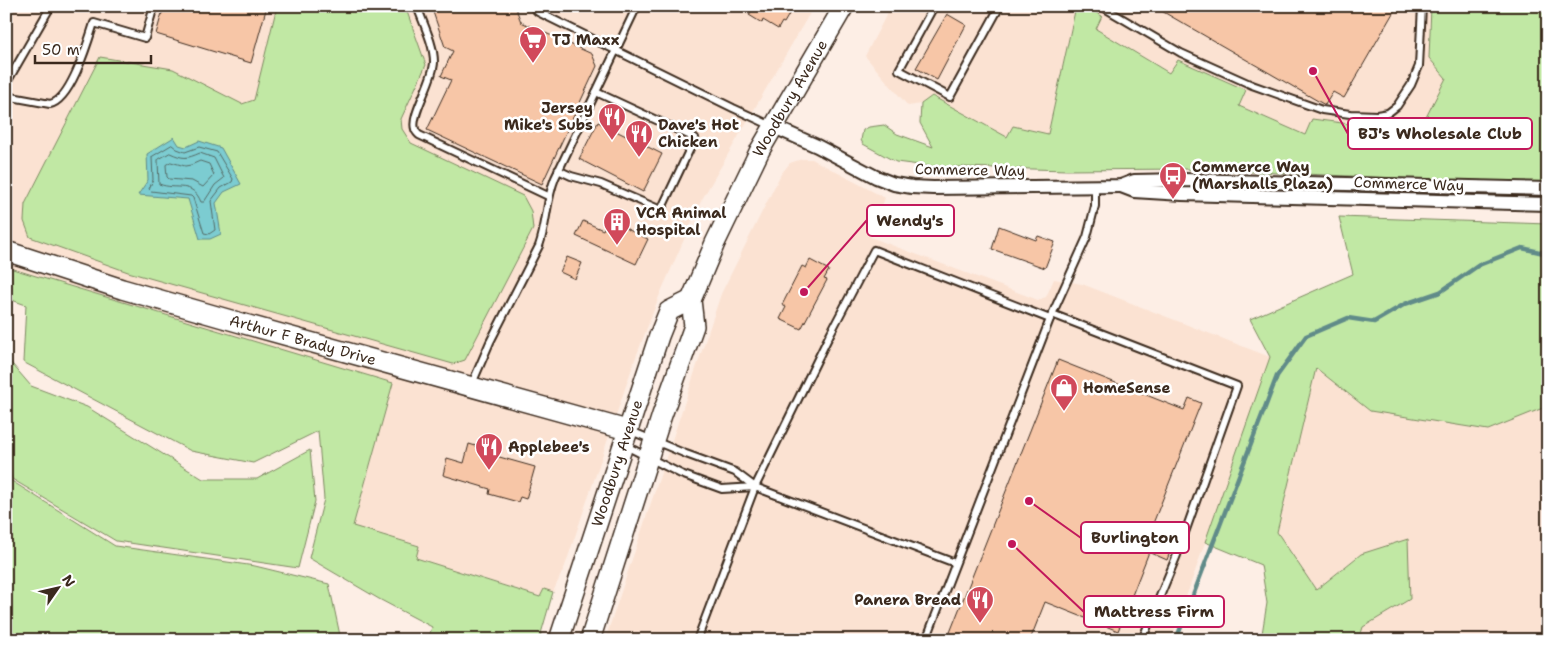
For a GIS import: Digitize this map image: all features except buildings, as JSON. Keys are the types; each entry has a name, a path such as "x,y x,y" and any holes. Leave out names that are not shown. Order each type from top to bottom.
{"main road":[{"name":"Woodbury Avenue","path":"590,640 694,326 691,300 735,200 772,126 844,6"},
{"name":"Arthur F Brady Drive","path":"6,251 122,289 602,424 625,437"},
{"name":"Woodbury Avenue","path":"558,640 647,370 669,311 691,300"}],"street":[{"name":"Commerce Way","path":"772,126 818,146 894,184 912,187 1121,186 1134,181 1183,180 1548,189"},
{"name":"Commerce Way","path":"1121,186 1134,191 1182,194 1548,204"}],"lane":[{"path":"6,84 51,6"},
{"path":"6,96 50,104 55,103 80,68 94,24 145,38 154,6"},
{"path":"417,6 434,61 432,72 415,118 414,128 419,135 548,196"},
{"path":"532,6 538,12 772,126"},
{"path":"470,387 538,246 543,231 548,196 558,170 637,6"},
{"path":"934,6 899,70 950,96 1000,6"},
{"path":"1101,6 1181,53 1252,85 1322,110 1377,115 1388,113 1397,106 1411,85 1419,66 1422,6"},
{"path":"558,170 571,176 601,184 661,210 695,138 596,92"},
{"path":"926,640 1051,316 1087,237 1095,206 1094,186"},
{"path":"697,640 756,487 831,332 874,250 1238,386 1177,555 1142,640"},
{"path":"625,437 652,449 681,474 722,489 756,487"},
{"path":"625,437 652,449 735,472 756,487 955,563"}],"shaded area":[{"path":"6,6 814,6 701,201 660,294 634,362 565,566 553,592 544,589 541,597 415,558 419,546 353,527 393,383 6,267"},
{"path":"891,6 1430,6 1429,58 1447,78 1418,133 1313,119 1305,135 1239,106 1246,90 1178,60 1170,73 1095,29 1075,11 1048,134 1013,126 1007,137 932,96 921,104 908,106 865,56"},
{"path":"802,159 812,159 885,198 870,237 1038,300 1046,297 1054,279 1082,284 1270,357 1171,640 605,640 721,294 781,174 790,163"},
{"path":"1316,368 1370,411 1488,430 1548,406 1548,640 1359,640 1363,627 1410,599 1361,554 1316,590 1277,532"}],"green space":[{"path":"277,6 405,6 426,65 401,119 402,129 411,143 523,196 531,211 533,229 465,360 453,364 128,272 30,237 24,221 25,204 100,57 173,69 242,104 254,100"},
{"path":"1431,6 1548,6 1548,182 1420,179 1185,169 1067,170 927,166 896,162 863,144 861,140 863,130 869,127 884,125 897,134 933,147 920,123 921,104 932,96 1007,137 1013,126 1048,134 1075,11 1078,8 1088,8 1102,16 1096,29 1169,73 1178,60 1246,90 1239,106 1305,135 1312,119 1418,133 1446,78 1429,58"},
{"path":"1339,217 1548,224 1548,406 1488,430 1370,411 1316,368 1277,532 1316,590 1361,554 1408,539 1410,599 1363,627 1359,640 1261,640 1267,603 1261,565 1205,542 1270,357 1250,319 1353,274"},
{"path":"6,267 393,383 353,526 419,546 416,558 540,597 544,589 553,592 540,637 537,640 514,640 498,634 501,640 428,640 432,627 379,599 309,558 324,499 318,431 253,463 191,451 23,362 26,305 6,298"},
{"path":"6,357 31,386 87,407 203,479 257,479 310,450 315,501 298,568 116,541 12,479 6,462"},
{"path":"6,469 10,480 115,546 255,566 329,584 341,640 6,640"}],"water":[{"path":"174,137 179,145 186,147 199,141 221,148 241,184 224,192 216,203 221,234 210,239 200,239 188,199 138,195 148,180 147,154"}],"waterway":[{"path":"1176,640 1277,376 1306,336 1348,318 1374,322 1405,304 1440,292 1479,265 1522,248 1548,254"}],"place":[{"name":"TJ Maxx","path":"533,64"},
{"name":"BJ's Wholesale Club","path":"1313,71"},
{"name":"Jersey Mike's Subs","path":"612,141"},
{"name":"Dave's Hot Chicken","path":"639,158"},
{"name":"Commerce Way (Marshalls Plaza)","path":"1173,200"},
{"name":"VCA Animal Hospital","path":"617,246"},
{"name":"Wendy's","path":"804,292"},
{"name":"HomeSense","path":"1064,412"},
{"name":"Applebee's","path":"489,471"},
{"name":"Burlington","path":"1029,501"},
{"name":"Mattress Firm","path":"1012,544"},
{"name":"Panera Bread","path":"980,624"}]}
